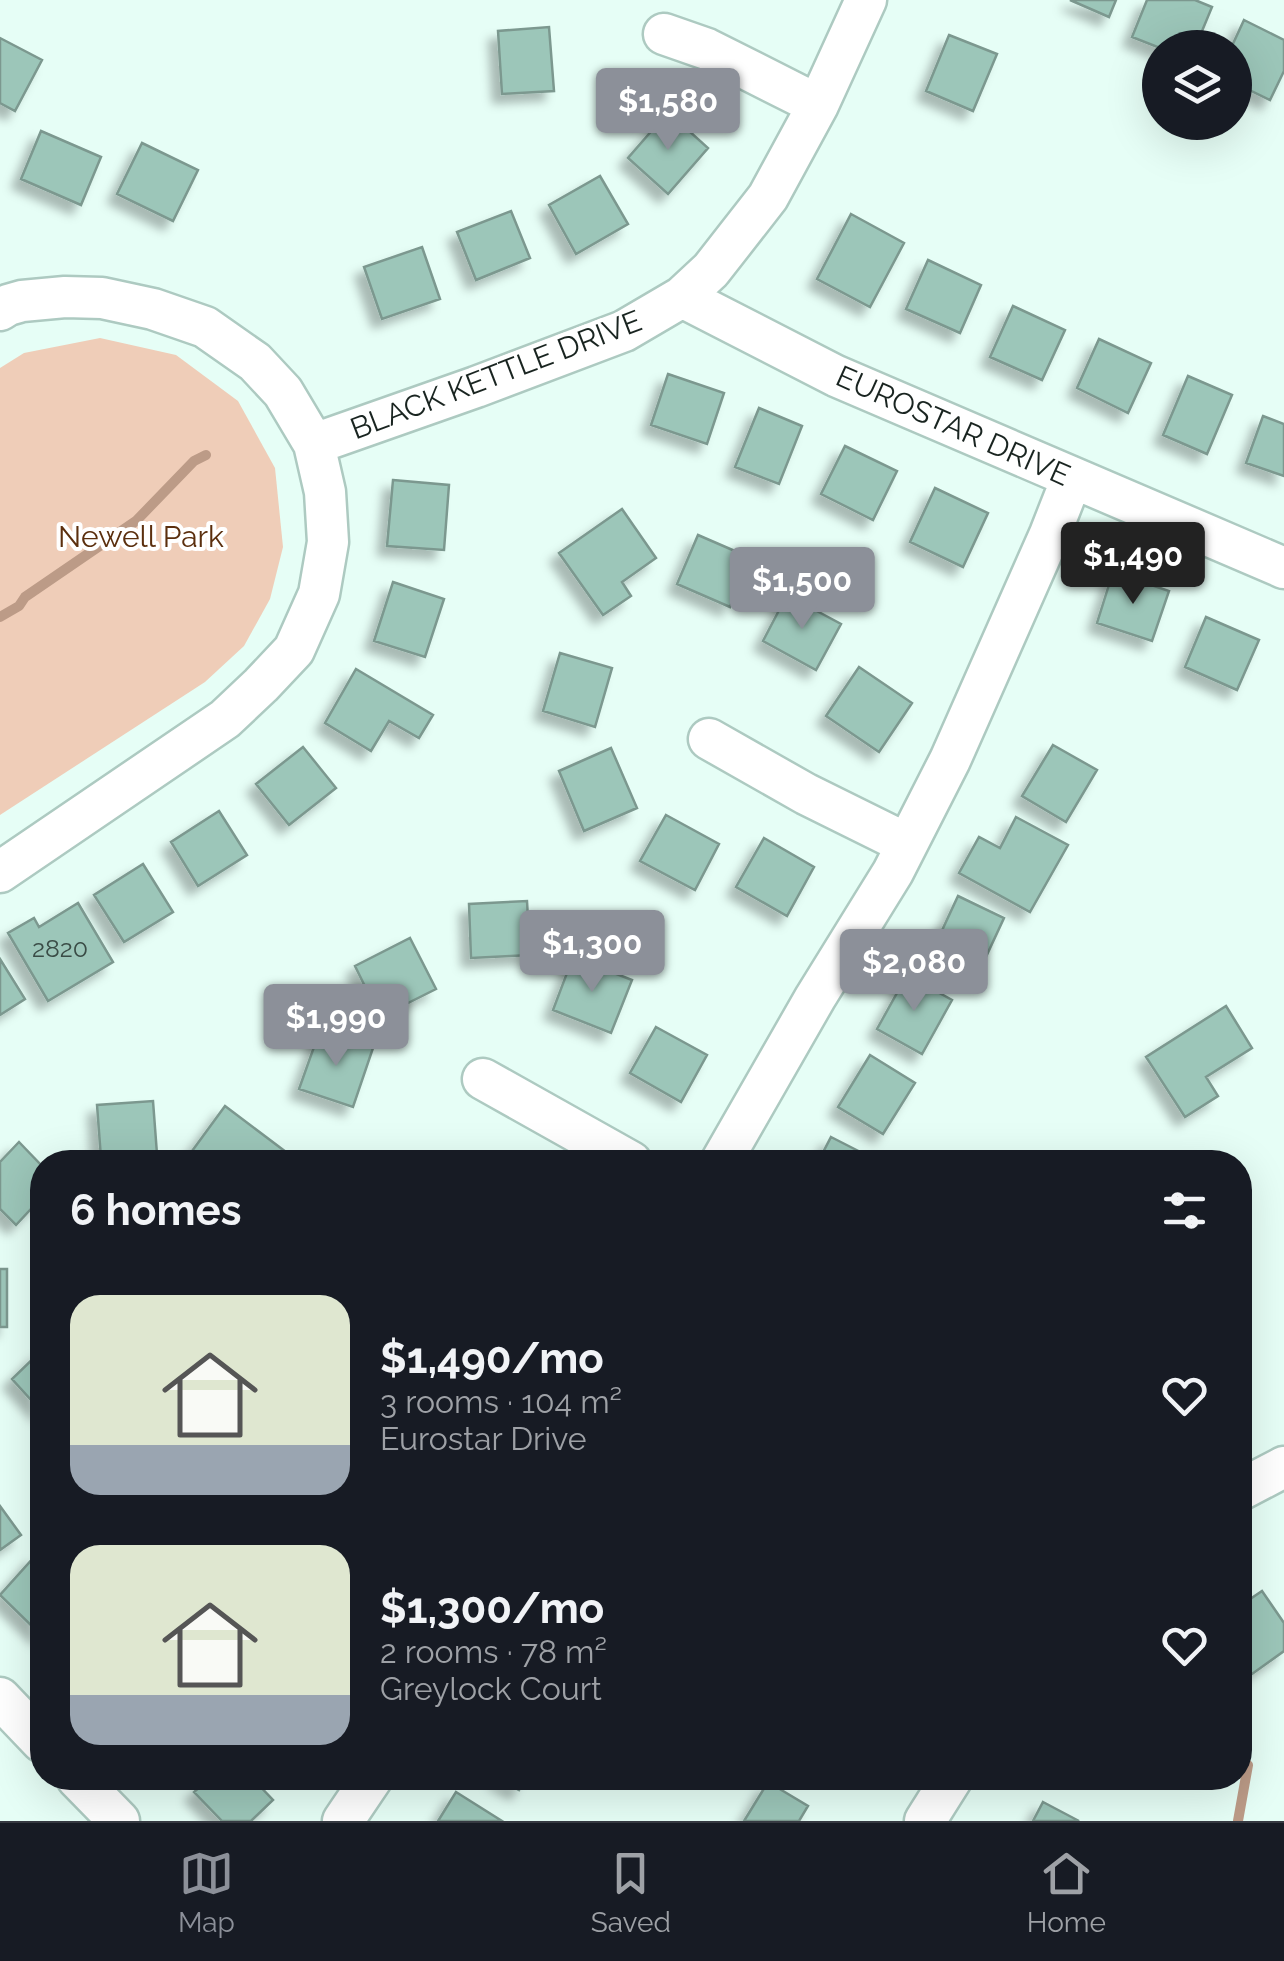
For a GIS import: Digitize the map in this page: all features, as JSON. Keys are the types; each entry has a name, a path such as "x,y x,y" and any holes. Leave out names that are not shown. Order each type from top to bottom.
{"street":[{"name":"BLACK KETTLE DRIVE","path":"314,444 624,331 682,297 710,270 768,197 818,105 866,0"},
{"path":"664,34 708,48 818,105"},
{"name":"EUROSTAR DRIVE","path":"682,297 836,376 1284,568"},
{"path":"0,872 225,720 294,650 319,594 328,542 325,492 314,444 283,392 255,362 204,326 154,310 102,298 3,302"},
{"path":"728,1150 907,844 950,760 1072,478"},
{"path":"709,739 806,794 907,844"},
{"path":"483,1079 610,1150"},
{"path":"1252,1484 1284,1467"},
{"path":"0,1698 30,1729"},
{"path":"89,1790 119,1821"},
{"path":"343,1821 364,1790"},
{"path":"926,1821 945,1790"}],"green space":[{"name":"Newell Park","path":"100,338 176,355 238,401 275,468 283,547 270,599 244,646 205,682 0,815 0,368 24,353"}],"building":[{"path":"1070,0 1116,0 1109,17"},
{"path":"1147,0 1195,0 1212,7 1202,30 1142,30 1142,41 1132,37"},
{"path":"1244,20 1284,40 1284,71 1270,100 1252,91 1252,30 1239,30"},
{"path":"549,27 554,91 502,94 498,31"},
{"path":"949,35 997,54 973,111 926,91"},
{"path":"0,38 42,60 15,111 0,103"},
{"path":"668,112 708,148 668,194 628,158"},
{"path":"41,131 101,157 81,205 21,179"},
{"path":"142,143 198,170 173,221 117,194"},
{"path":"600,176 628,224 576,254 549,205"},
{"path":"511,211 530,258 476,280 457,232"},
{"path":"851,214 904,243 870,307 817,279"},
{"path":"422,247 440,299 382,319 364,267"},
{"path":"928,260 981,285 960,333 906,309"},
{"path":"1013,306 1065,330 1042,380 990,357"},
{"path":"1099,339 1151,363 1128,413 1077,388"},
{"path":"668,374 724,393 707,444 651,425"},
{"path":"1188,376 1232,395 1207,454 1163,435"},
{"path":"759,408 802,426 779,484 735,467"},
{"path":"1263,416 1284,424 1284,476 1246,463"},
{"path":"845,446 897,471 873,520 821,494"},
{"path":"393,480 449,485 444,550 387,546"},
{"path":"935,488 988,513 963,567 910,542"},
{"path":"622,509 656,558 622,582 631,596 603,615 559,553"},
{"path":"698,535 751,558 730,607 677,584"},
{"path":"1113,572 1169,591 1152,641 1097,623"},
{"path":"393,582 444,599 425,657 374,641"},
{"path":"787,595 841,624 816,670 763,641"},
{"path":"1206,617 1259,640 1237,690 1185,667"},
{"path":"560,653 612,668 595,727 543,711"},
{"path":"859,667 912,703 879,752 826,716"},
{"path":"356,669 433,715 419,738 389,721 371,751 325,723"},
{"path":"1053,745 1097,770 1066,822 1022,796"},
{"path":"303,747 336,788 289,825 256,784"},
{"path":"611,748 637,808 584,831 559,771"},
{"path":"219,811 247,855 198,886 171,842"},
{"path":"666,815 719,844 695,890 640,861"},
{"path":"1016,817 1068,845 1030,912 959,873 979,837 1000,848"},
{"path":"764,838 814,867 787,916 736,887"},
{"path":"143,864 173,912 124,942 94,895"},
{"path":"958,896 1004,918 978,974 932,952"},
{"path":"527,901 530,955 471,958 469,904"},
{"path":"78,903 113,962 48,1001 8,933 34,918 39,927"},
{"path":"410,938 436,989 380,1017 355,966"},
{"path":"573,957 632,980 611,1033 553,1010"},
{"path":"0,959 25,999 0,1015"},
{"path":"907,975 952,1000 922,1054 877,1029"},
{"path":"1226,1006 1252,1048 1206,1077 1218,1096 1185,1117 1146,1057"},
{"path":"656,1027 707,1055 681,1102 630,1073"},
{"path":"320,1030 373,1048 353,1107 299,1089"},
{"path":"870,1055 915,1083 883,1134 838,1107"},
{"path":"153,1101 157,1150 100,1150 97,1105"},
{"path":"225,1106 283,1150 193,1150"},
{"path":"831,1137 856,1150 824,1150"},
{"path":"19,1142 30,1153 30,1210 16,1225 0,1209 0,1162"},
{"path":"0,1269 7,1269 7,1327 0,1327"},
{"path":"30,1362 30,1399 12,1379"},
{"path":"0,1506 21,1535 0,1550"},
{"path":"30,1562 30,1624 0,1595"},
{"path":"1262,1591 1284,1623 1284,1651 1252,1674 1252,1598"},
{"path":"263,1790 273,1800 251,1821 222,1821 194,1792"},
{"path":"763,1790 781,1790 808,1806 799,1821 744,1821"},
{"path":"456,1792 502,1821 438,1821"},
{"path":"1043,1802 1079,1821 1033,1821"}],"waterway":[{"path":"0,617 136,521 194,461 206,455"},
{"path":"1238,1821 1244,1790"}]}
